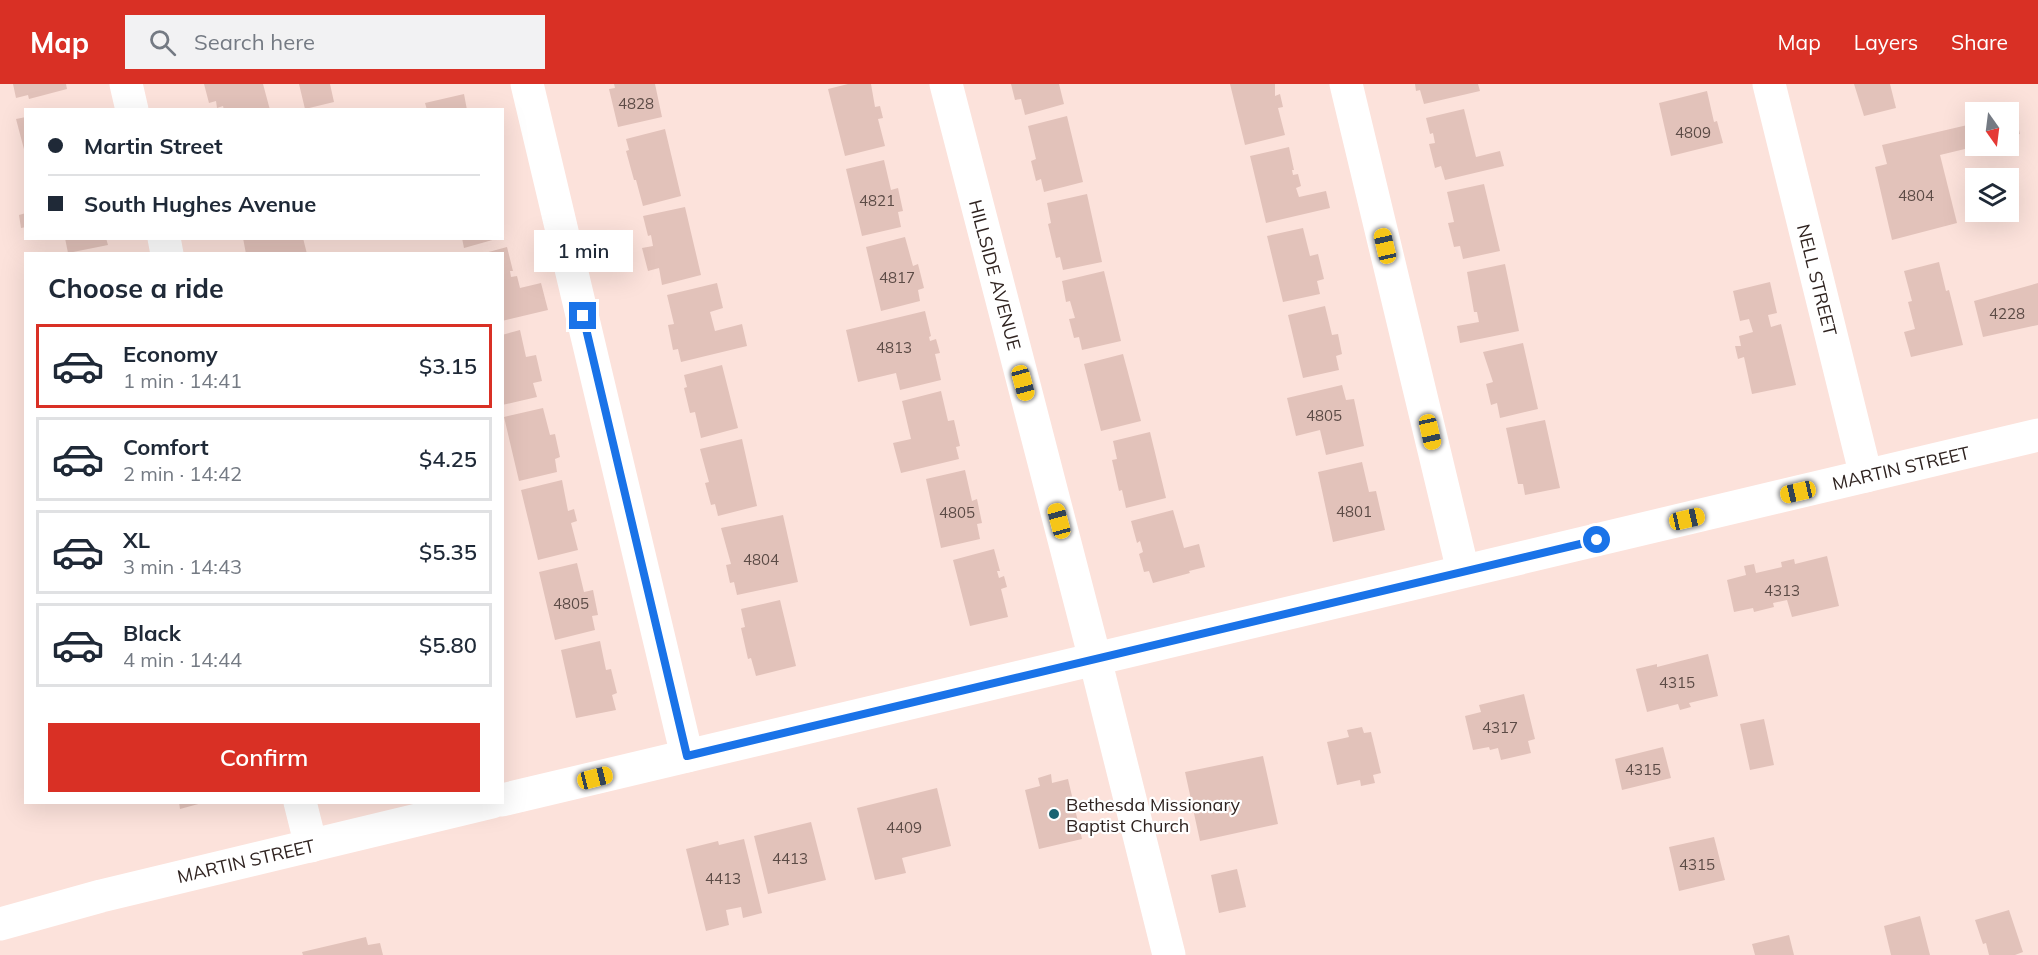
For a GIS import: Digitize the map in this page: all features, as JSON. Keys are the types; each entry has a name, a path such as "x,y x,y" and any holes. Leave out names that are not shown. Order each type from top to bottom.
{"street":[{"path":"126,84 132,108"},
{"path":"527,84 687,756"},
{"name":"HILLSIDE AVENUE","path":"946,84 1169,955"},
{"path":"1346,84 1463,571"},
{"name":"NELL STREET","path":"1769,84 1866,476"},
{"name":"MARTIN STREET","path":"504,800 2038,435"},
{"path":"300,804 311,846"},
{"name":"MARTIN STREET","path":"0,924 101,896 484,804"}],"building":[{"path":"13,84 66,84 67,89 29,99 28,95 16,98"},
{"path":"204,84 263,84 269,108 224,108 223,106 217,108 216,101 209,103"},
{"path":"299,84 330,84 334,102 305,108"},
{"path":"614,84 655,84 662,117 618,127 609,89 615,88"},
{"path":"848,84 871,84 875,107 880,106 883,118 878,119 885,146 845,156 828,89"},
{"path":"1011,84 1059,84 1064,104 1025,115 1021,99 1015,100"},
{"path":"1230,84 1275,84 1275,96 1280,94 1283,107 1278,108 1285,135 1245,145"},
{"path":"1415,84 1478,84 1480,91 1424,104 1420,90 1416,91"},
{"path":"1854,84 1890,84 1896,108 1864,116"},
{"path":"1707,91 1714,122 1717,121 1723,143 1671,156 1659,103"},
{"path":"464,94 467,108 426,108 425,103"},
{"path":"1464,109 1476,157 1500,151 1504,166 1445,180 1441,166 1435,168 1429,144 1435,143 1426,118"},
{"path":"1067,116 1083,182 1044,192 1041,179 1036,181 1031,161 1036,159 1028,126"},
{"path":"24,117 24,149 16,119"},
{"path":"1965,126 1965,149 1940,155 1957,223 1892,240 1875,167 1887,164 1882,145"},
{"path":"665,129 681,196 643,206 626,151 629,150 626,139"},
{"path":"1289,147 1293,175 1298,174 1301,186 1296,188 1299,197 1326,191 1330,208 1266,223 1250,156"},
{"path":"884,160 891,190 898,188 903,211 898,212 901,227 862,236 846,169"},
{"path":"1484,184 1500,251 1463,259 1460,246 1454,247 1448,223 1454,222 1447,192"},
{"path":"1087,194 1102,262 1063,270 1060,257 1056,258 1048,224 1051,223 1047,203"},
{"path":"685,207 701,275 662,285 659,268 648,271 642,248 653,246 643,216"},
{"path":"24,214 24,227 21,228 19,215"},
{"path":"1303,228 1310,256 1318,254 1324,279 1317,281 1320,294 1283,302 1267,236"},
{"path":"905,237 913,266 918,264 924,288 918,290 920,301 881,311 866,247"},
{"path":"65,240 107,240 108,245 73,252 68,252"},
{"path":"243,240 304,240 306,252 246,252"},
{"path":"462,240 492,240 464,248"},
{"path":"507,247 513,271 510,271 511,277 517,276 520,288 541,283 548,310 504,321 504,252 489,252"},
{"path":"1939,262 1946,291 1949,290 1963,345 1911,357 1904,332 1915,329 1908,302 1912,301 1904,271"},
{"path":"1505,264 1519,331 1460,343 1457,326 1479,322 1477,312 1474,312 1467,272"},
{"path":"1104,271 1121,341 1082,350 1079,337 1074,338 1069,319 1075,318 1070,301 1066,302 1062,281"},
{"path":"1770,282 1777,313 1768,315 1771,327 1781,324 1796,385 1752,394 1744,357 1738,359 1735,346 1741,346 1739,336 1753,332 1749,319 1740,321 1733,291"},
{"path":"717,283 723,308 710,312 715,331 742,324 747,346 681,362 678,349 673,350 668,325 674,324 667,295"},
{"path":"2038,283 2038,325 1983,337 1974,301"},
{"path":"1325,306 1332,335 1338,334 1342,354 1336,356 1339,370 1303,378 1288,315"},
{"path":"925,311 931,336 930,341 936,339 940,353 935,354 941,380 900,390 896,373 858,382 846,330"},
{"path":"520,330 526,357 536,355 542,381 533,383 537,397 504,405 504,334"},
{"path":"1523,343 1538,409 1500,418 1497,403 1491,405 1486,384 1493,382 1483,352"},
{"path":"1123,354 1141,421 1101,431 1084,364"},
{"path":"722,365 738,428 701,438 695,412 690,413 684,388 687,387 684,375"},
{"path":"1342,385 1346,400 1354,399 1364,446 1326,455 1320,430 1296,436 1287,398"},
{"path":"941,391 948,421 954,420 960,446 956,447 959,459 901,473 893,443 911,439 902,401"},
{"path":"543,408 550,435 555,434 560,457 555,459 557,472 519,481 504,417"},
{"path":"1545,420 1560,488 1525,495 1523,484 1518,484 1506,428"},
{"path":"1150,432 1166,498 1126,508 1122,490 1119,491 1112,460 1117,459 1113,441"},
{"path":"742,439 757,506 718,516 715,504 711,505 705,483 709,482 700,449"},
{"path":"1362,462 1369,492 1376,491 1385,530 1333,542 1318,472"},
{"path":"965,470 972,501 977,499 982,523 977,524 980,539 941,548 926,479"},
{"path":"562,480 568,511 574,509 577,521 571,523 578,550 538,560 521,490"},
{"path":"1173,510 1184,548 1199,544 1205,567 1153,583 1149,571 1144,572 1139,554 1143,552 1140,541 1137,543 1131,521"},
{"path":"783,515 798,582 737,595 734,582 730,583 726,565 731,564 721,528"},
{"path":"994,549 1000,571 997,571 999,578 1004,576 1007,587 1001,589 1008,617 970,626 953,560"},
{"path":"1827,556 1839,606 1792,617 1787,600 1773,603 1774,607 1754,612 1753,608 1734,612 1727,580 1746,575 1744,566 1754,564 1756,573 1782,567 1781,562 1794,559 1795,564"},
{"path":"577,563 584,592 593,590 598,615 592,616 595,630 555,640 539,572"},
{"path":"780,600 796,666 756,676 751,658 748,659 741,628 745,627 741,609"},
{"path":"600,641 606,670 611,669 617,693 612,695 616,710 576,718 561,650"},
{"path":"1708,654 1718,696 1689,703 1691,707 1680,710 1678,704 1647,712 1636,669 1657,664 1657,667"},
{"path":"1524,694 1535,739 1528,741 1531,753 1501,760 1498,748 1473,750 1465,716 1481,712 1479,705"},
{"path":"1764,719 1774,765 1750,770 1740,724"},
{"path":"1362,727 1364,733 1371,732 1381,773 1373,775 1375,783 1361,786 1360,780 1337,785 1327,742 1349,737 1347,730"},
{"path":"1663,747 1671,778 1622,790 1615,759"},
{"path":"1263,756 1278,824 1200,841 1185,772"},
{"name":"Bethesda Missionary Baptist Church","path":"1051,774 1052,783 1068,779 1082,839 1039,849 1025,790 1040,786 1038,778"},
{"path":"937,788 951,846 902,858 906,873 875,880 857,808"},
{"path":"179,804 198,804 180,809"},
{"path":"811,822 826,880 768,894 754,836"},
{"path":"1714,837 1725,880 1679,891 1669,847"},
{"path":"744,839 762,913 743,918 741,907 726,910 729,925 706,931 686,849 718,841 719,845"},
{"path":"1237,869 1246,907 1219,913 1211,875"},
{"path":"2009,910 2023,952 2015,955 1989,955 1975,920"},
{"path":"1920,916 1930,955 1891,955 1884,926"},
{"path":"1789,935 1794,955 1755,955 1752,944"},
{"path":"366,937 368,945 380,943 383,955 303,955 302,952"}],"place":[{"name":"Bethesda Missionary Baptist Church","path":"1054,814"}],"route":[{"path":"583,316 687,756 1597,540"}]}
